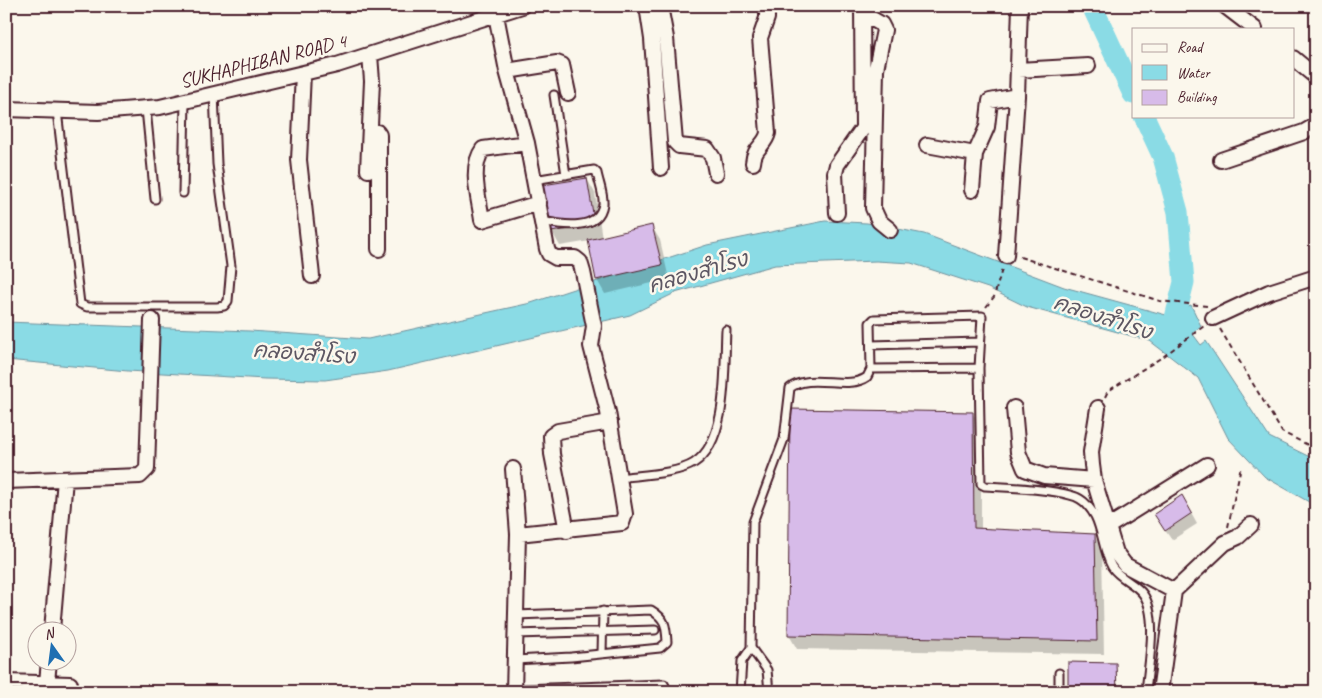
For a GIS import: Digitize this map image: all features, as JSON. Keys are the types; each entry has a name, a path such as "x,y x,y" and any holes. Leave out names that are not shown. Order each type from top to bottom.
{"street":[{"name":"SUKHAPHIBAN ROAD 4","path":"6,109 57,111 146,109 185,102 214,93 303,73 370,55 522,6"},
{"path":"647,6 652,39 661,168"},
{"path":"660,6 666,38 675,142 679,146 706,149 712,158 716,173"},
{"path":"753,163 755,151 765,142 768,134 760,38 767,18 768,6"},
{"path":"1006,256 1017,96 1020,6"},
{"path":"1225,6 1254,28"},
{"path":"837,213 835,173 837,165 863,128 862,10"},
{"path":"862,10 881,24 884,30 876,69 874,208 879,222 890,230"},
{"path":"496,15 507,71 527,143 549,254 556,258 574,258 580,262 583,272 594,326 591,346 610,422 625,514 622,523 567,531 518,534"},
{"path":"368,170 372,80 370,55"},
{"path":"507,71 557,63 562,65 561,94"},
{"path":"1297,65 1316,77"},
{"path":"1018,70 1088,66"},
{"path":"303,73 299,160 312,276"},
{"path":"972,190 975,154 987,127 990,100 1017,96"},
{"path":"1221,160 1316,125"},
{"path":"370,131 377,132 379,135 378,249"},
{"path":"527,143 483,149 477,157 476,179 482,220 539,202"},
{"path":"927,146 975,154"},
{"path":"1214,318 1269,292 1316,277"},
{"path":"6,480 140,476 144,474 147,469 152,320"},
{"path":"1014,408 1018,452 1025,470 1044,476 1094,480"},
{"path":"1098,408 1091,452 1094,480 1120,560 1174,591"},
{"path":"567,531 552,454 551,436 558,431 610,422"},
{"path":"1109,526 1206,464"},
{"path":"513,469 518,534 515,634 517,690"},
{"path":"53,620 65,479"},
{"path":"1160,692 1174,591 1225,543 1238,537 1251,525"},
{"path":"47,683 48,670"},
{"path":"6,682 70,684"}],"lane":[{"path":"57,111 80,304 87,307 217,307 224,306 228,301 231,266 217,164 214,93"},
{"path":"561,94 566,175"},
{"path":"183,193 185,102"},
{"path":"146,109 155,198"},
{"path":"534,180 594,170 598,173 603,203 601,213 594,220 565,226 542,221"},
{"path":"152,306 152,320"},
{"path":"740,692 742,661 750,648 753,522 784,439 790,388 802,382 858,381 867,377 871,369 870,323 874,319 982,316 979,368 981,484 985,486 1027,488 1079,498 1090,507 1096,518 1108,557 1114,569 1122,577 1137,586 1145,597 1152,614 1146,692"},
{"path":"619,478 694,464 702,456 711,443 721,417 726,330"},
{"path":"871,345 980,342"},
{"path":"871,369 979,368"},
{"path":"515,660 660,648 667,642 665,622 661,616 651,610 516,615"},
{"path":"602,654 603,611"},
{"path":"515,634 655,630"},
{"path":"750,648 767,670 769,692"},
{"path":"1059,673 1059,692"},
{"path":"517,690 664,684 668,692"}],"path":[{"path":"982,316 990,300 994,297 1006,256 1017,256 1160,301 1207,305 1282,432 1316,449"},
{"path":"1098,408 1108,391 1164,356 1193,335"},
{"path":"1225,543 1241,466"}],"water":[{"name":"คลองสำโรง","path":"825,221 867,223 924,234 1064,287 1166,315 1191,305 1201,326 1192,333 1201,345 1206,341 1269,437 1316,460 1316,506 1265,477 1228,438 1198,378 1150,341 1027,307 988,288 911,263 876,261 775,265 675,293 630,315 388,371 325,380 265,379 128,371 6,360 6,322 250,331 368,339 531,303 707,245"}],"building":[{"path":"587,178 595,225 551,232 543,185"},
{"path":"652,225 662,265 596,280 588,240"},
{"path":"790,409 973,412 974,528 1095,534 1097,641 788,635"},
{"path":"1182,495 1192,513 1165,531 1154,514"},
{"path":"1068,662 1116,663 1117,692 1068,692"}],"waterway":[{"path":"1092,6 1132,92"},
{"path":"1145,118 1163,157 1178,212 1184,282 1170,338"}]}
